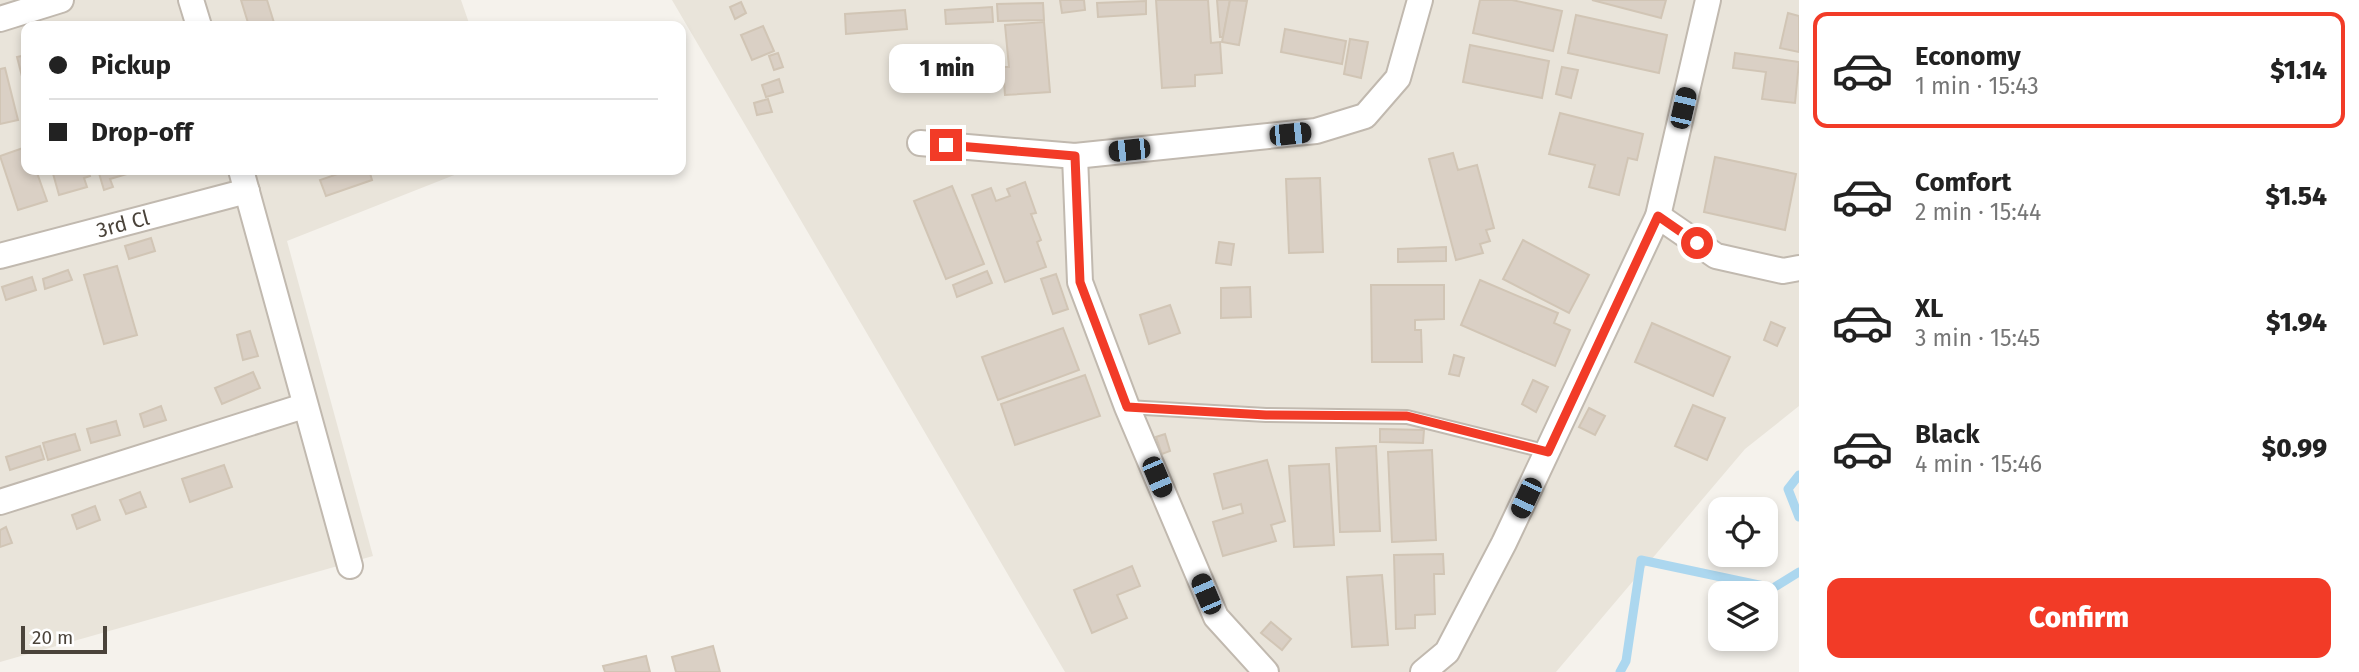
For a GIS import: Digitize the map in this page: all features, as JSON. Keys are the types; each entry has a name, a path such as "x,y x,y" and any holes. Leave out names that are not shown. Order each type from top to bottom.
{"street":[{"path":"0,19 61,0"},
{"path":"191,0 197,21"},
{"path":"920,143 1075,156 1317,131 1365,116 1398,78 1420,0"},
{"path":"1423,672 1447,652 1504,543 1658,216 1708,0"},
{"path":"1075,156 1080,282 1127,407 1216,617 1266,672"},
{"path":"244,180 350,566"},
{"name":"3rd Cl","path":"0,256 244,180"},
{"path":"1658,216 1716,256 1783,271 1799,268"},
{"path":"0,502 304,406"}],"lane":[{"path":"1127,407 1266,415 1407,416 1548,452"}],"shaded area":[{"path":"0,0 461,0 468,21 21,21 21,175 454,175 287,241 373,556 0,662"},
{"path":"672,0 1799,0 1799,406 1745,449 1556,672 1065,672"}],"building":[{"path":"241,0 267,0 273,21 247,21"},
{"path":"1060,0 1084,0 1085,10 1062,13"},
{"path":"1156,0 1208,0 1211,43 1220,42 1222,73 1195,75 1195,86 1162,88"},
{"path":"1217,0 1230,0 1223,37 1220,37"},
{"path":"1230,0 1247,1 1239,45 1222,42"},
{"path":"1480,0 1512,0 1562,11 1553,51 1473,33"},
{"path":"1592,0 1666,0 1661,18"},
{"path":"1146,1 1146,14 1098,17 1097,3"},
{"path":"741,2 746,13 735,19 730,7"},
{"path":"1043,3 1044,20 998,21 997,4"},
{"path":"992,7 993,22 946,24 945,10"},
{"path":"905,10 907,29 846,34 845,14"},
{"path":"1788,13 1799,16 1799,52 1780,48"},
{"path":"1576,15 1667,35 1659,73 1568,53"},
{"path":"1044,22 1050,92 1005,95 1003,67 1009,67 1005,25"},
{"path":"763,26 774,51 752,60 741,35"},
{"path":"1285,29 1346,41 1342,64 1281,52"},
{"path":"1350,39 1368,42 1361,78 1344,74"},
{"path":"1470,45 1549,61 1542,98 1463,82"},
{"path":"778,53 783,67 774,70 769,56"},
{"path":"1735,53 1799,62 1795,103 1762,99 1766,72 1733,68"},
{"path":"21,56 21,73 17,57"},
{"path":"1562,67 1578,70 1571,98 1556,94"},
{"path":"5,68 18,120 0,124 0,69"},
{"path":"779,79 783,92 766,97 762,85"},
{"path":"768,99 772,112 757,115 754,103"},
{"path":"1560,113 1643,134 1637,160 1628,158 1619,195 1589,187 1595,165 1549,154"},
{"path":"21,149 21,175 38,175 47,201 18,210 0,156"},
{"path":"1453,153 1458,170 1477,165 1494,228 1486,230 1490,241 1480,244 1483,253 1456,260 1429,159"},
{"path":"1715,157 1796,174 1785,230 1704,212"},
{"path":"53,175 90,175 84,178 87,187 59,195"},
{"path":"100,175 123,175 110,179 113,187 104,190"},
{"path":"334,175 370,175 372,180 326,196 320,180"},
{"path":"1320,178 1323,252 1289,253 1286,179"},
{"path":"1025,182 1036,213 1031,214 1041,240 1037,242 1046,267 1005,282 972,195 991,188 996,201 1010,196 1007,189"},
{"path":"952,186 984,264 946,279 914,201"},
{"path":"151,238 155,251 129,259 125,246"},
{"path":"1523,240 1589,275 1569,313 1503,279"},
{"path":"1219,242 1234,244 1231,265 1216,263"},
{"path":"1446,247 1446,261 1398,262 1398,249"},
{"path":"117,266 137,335 104,344 84,275"},
{"path":"68,270 72,280 45,289 43,279"},
{"path":"987,271 992,283 957,297 953,285"},
{"path":"1056,274 1068,309 1053,314 1041,279"},
{"path":"32,277 36,290 6,300 2,287"},
{"path":"1480,280 1558,313 1554,323 1570,330 1555,366 1461,325"},
{"path":"1371,285 1444,285 1444,319 1415,320 1415,330 1421,330 1422,362 1372,362"},
{"path":"1250,287 1251,317 1221,318 1221,288"},
{"path":"1170,305 1180,333 1149,344 1140,315"},
{"path":"1771,322 1785,328 1777,346 1764,340"},
{"path":"1652,323 1730,357 1713,396 1635,362"},
{"path":"1063,328 1079,370 998,400 982,357"},
{"path":"250,331 258,356 243,360 237,335"},
{"path":"1454,355 1464,358 1459,376 1449,374"},
{"path":"253,372 260,388 222,404 215,388"},
{"path":"1085,375 1100,416 1015,445 1001,404"},
{"path":"1533,380 1548,387 1536,412 1522,404"},
{"path":"1693,405 1725,418 1707,460 1675,446"},
{"path":"161,406 166,420 144,427 140,414"},
{"path":"1589,408 1605,416 1595,435 1579,427"},
{"path":"116,421 120,435 91,443 87,429"},
{"path":"1380,429 1424,430 1423,443 1380,442"},
{"path":"75,434 80,450 48,460 43,443"},
{"path":"1165,434 1170,451 1162,454 1156,437"},
{"path":"40,446 44,459 10,470 6,457"},
{"path":"1376,446 1380,531 1340,532 1336,448"},
{"path":"1432,450 1436,540 1392,542 1388,452"},
{"path":"1267,460 1285,521 1271,525 1276,541 1223,556 1213,522 1243,513 1241,504 1223,509 1214,474"},
{"path":"1329,464 1334,545 1294,547 1289,466"},
{"path":"224,465 232,487 190,502 182,479"},
{"path":"140,492 146,507 126,514 120,500"},
{"path":"95,506 100,520 77,529 72,515"},
{"path":"6,527 12,543 0,547 0,530"},
{"path":"1443,554 1444,574 1434,574 1435,614 1415,615 1415,628 1396,629 1394,555"},
{"path":"1132,566 1140,586 1117,595 1127,618 1092,633 1074,590"},
{"path":"1382,575 1388,645 1352,647 1347,577"},
{"path":"1271,622 1291,639 1282,650 1261,633"},
{"path":"713,646 720,672 676,672 672,657"},
{"path":"646,656 650,672 605,672 603,666"}],"waterway":[{"path":"1799,475 1788,489 1799,517"},
{"path":"1620,672 1626,661 1641,560 1773,588 1799,572"}],"route":[{"path":"946,145 1075,156 1080,282 1127,407 1266,415 1407,416 1548,452 1658,216 1697,243"}]}
